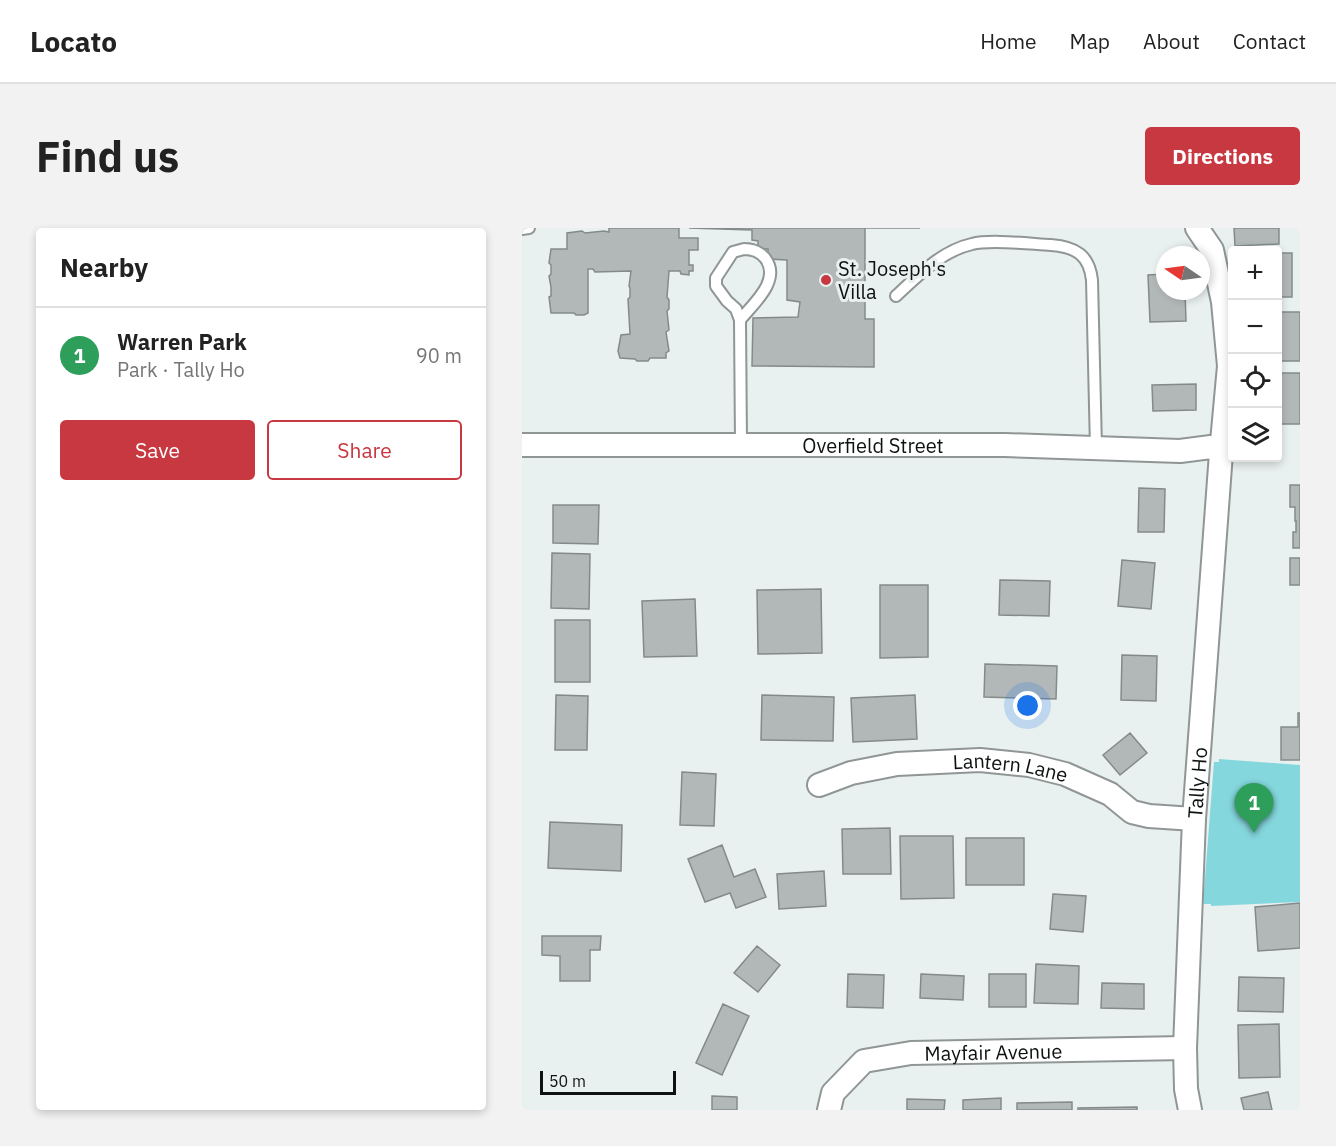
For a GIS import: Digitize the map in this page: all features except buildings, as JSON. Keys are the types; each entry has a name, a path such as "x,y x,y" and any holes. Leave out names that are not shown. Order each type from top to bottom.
{"street":[{"name":"Tally Ho","path":"1190,1110 1186,1089 1185,1048 1194,819 1229,366 1223,302 1212,250 1197,228"},
{"name":"Overfield Street","path":"522,445 1005,445 1180,451 1211,447 1221,453"},
{"name":"Lantern Lane","path":"819,785 851,773 897,764 980,760 1029,765 1065,774 1110,794 1132,813 1194,819"},
{"name":"Mayfair Avenue","path":"830,1110 833,1093 864,1061 911,1053 1185,1048"}],"lane":[{"path":"522,229 529,228"},
{"path":"896,296 933,262 973,243 1062,246 1080,253 1091,267 1092,280 1095,448"},
{"path":"740,320 768,285 770,277 770,269 765,258 756,251 748,249 733,252 716,279 720,293 736,309 740,320 741,444"}],"shaded area":[{"path":"1219,759 1300,765 1300,902 1211,906 1211,904 1203,904 1214,762 1219,762"}],"place":[{"name":"St. Joseph's Villa","path":"826,280"},
{"name":"Warren Park","path":"1254,833"}]}
